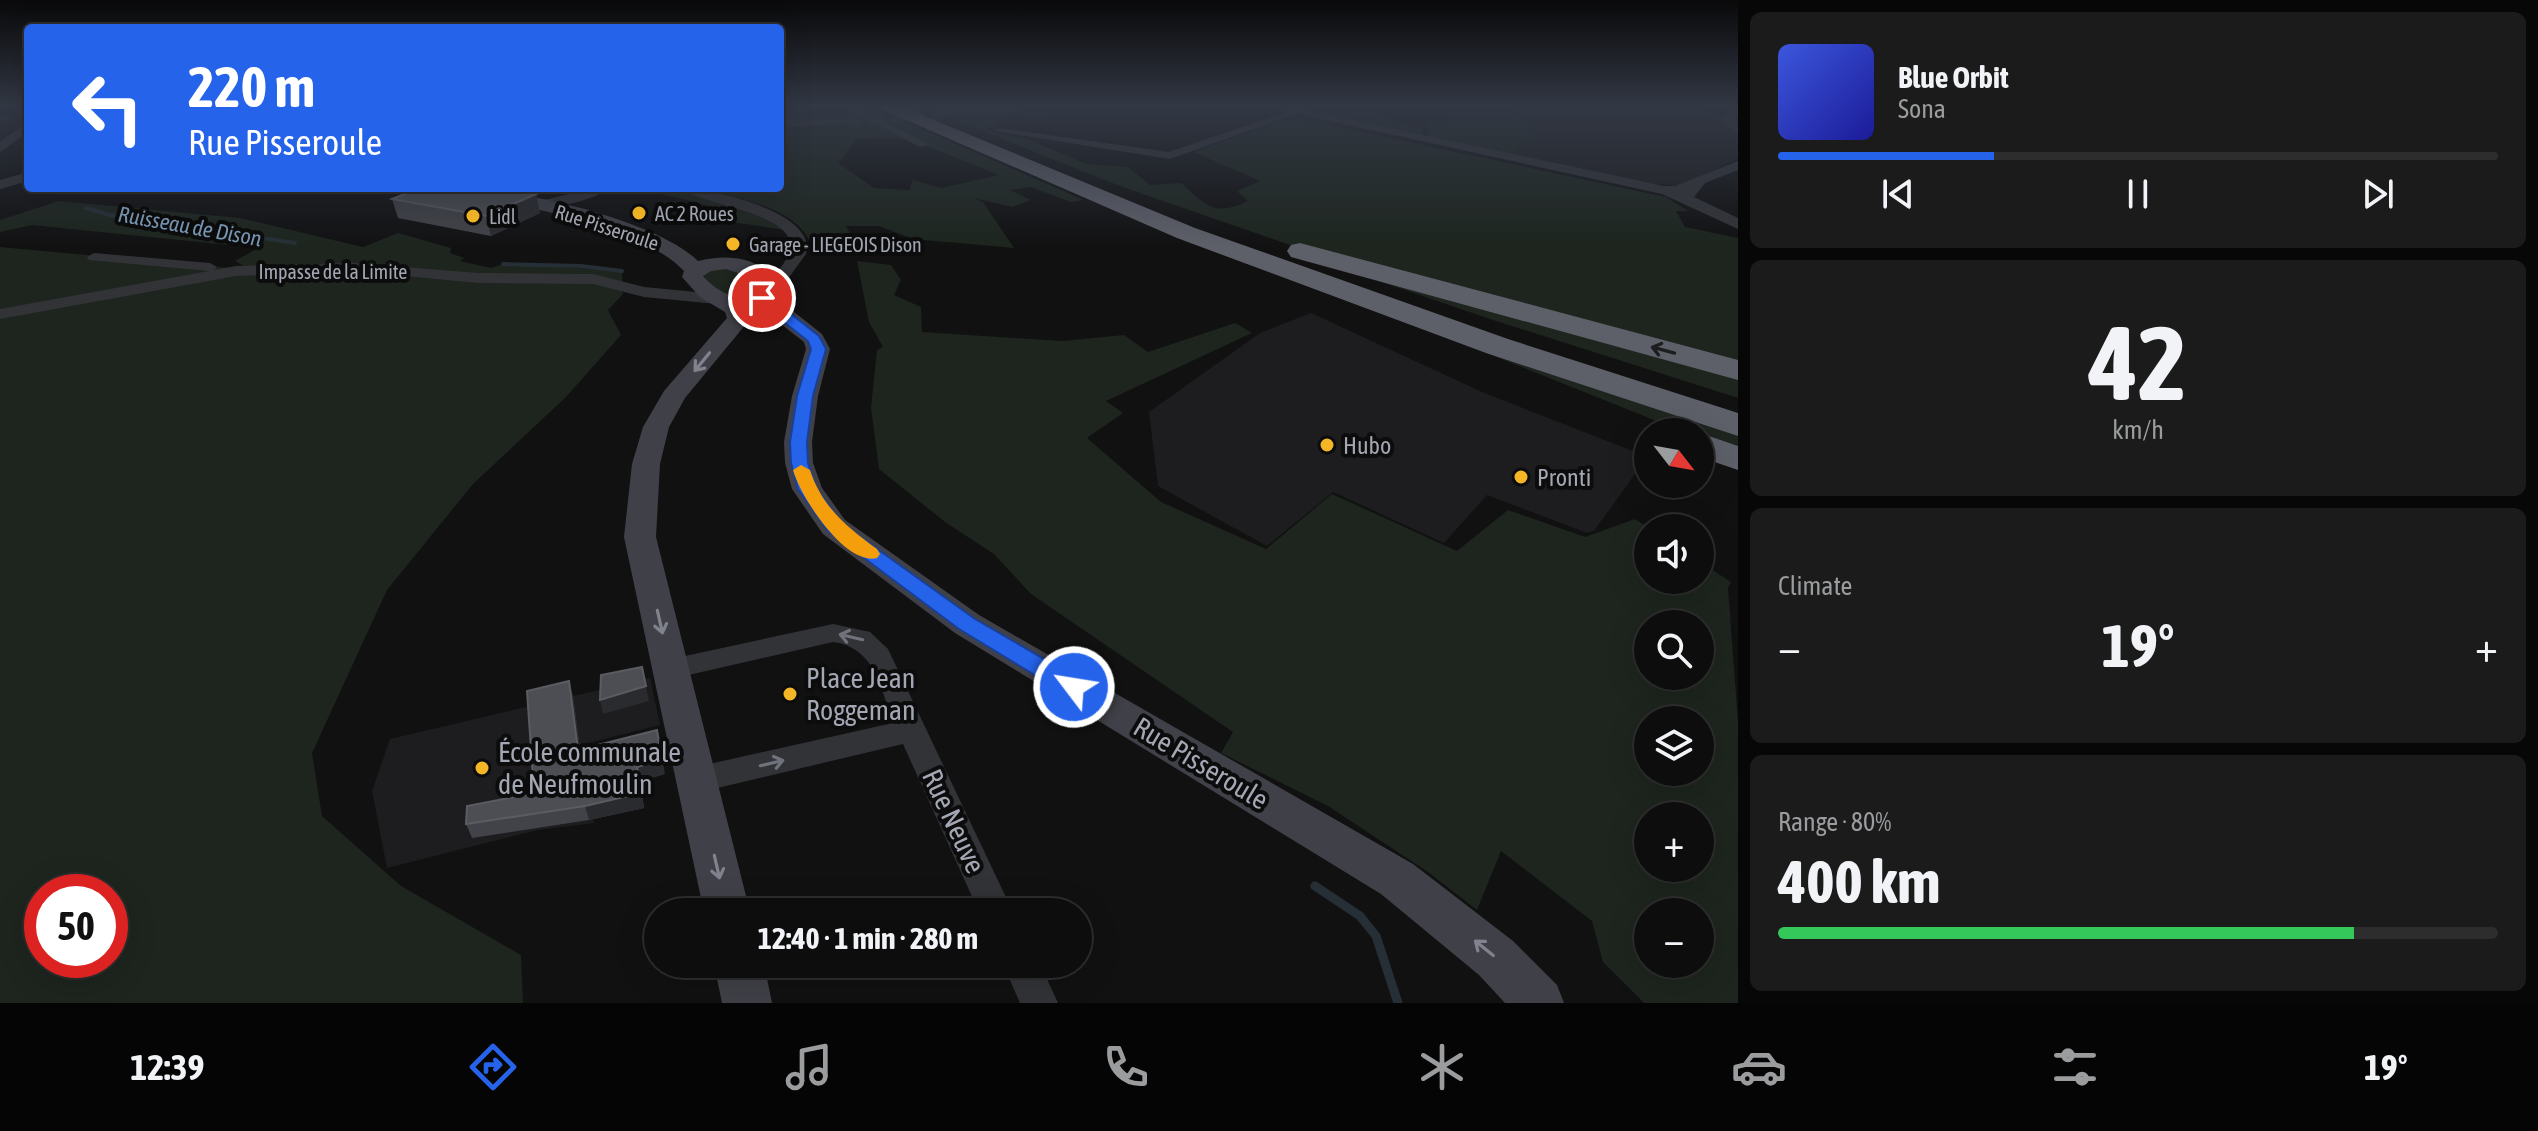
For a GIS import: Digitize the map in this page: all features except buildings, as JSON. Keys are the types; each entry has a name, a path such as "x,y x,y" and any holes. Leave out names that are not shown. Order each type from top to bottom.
{"highway":[{"path":"1002,153 1483,341 1738,425"},
{"path":"1019,153 1182,224 1311,289 1635,418"},
{"path":"1182,224 1349,265 1738,370"},
{"path":"1182,224 1738,405"},
{"path":"1714,450 1738,459"}],"main road":[{"name":"Rue Pisseroule","path":"482,192 642,236 671,249 693,274 700,288 745,291"},
{"name":"Rue Pisseroule","path":"502,192 658,232 720,263 745,291 814,339 818,349 805,396 798,442 799,463 807,489 834,527 967,624 1397,879 1496,958 1539,1003"},
{"name":"Rue Pisseroule","path":"693,274 720,263"},
{"path":"724,898 640,537 646,464 656,427 673,396 738,319 733,306 745,291"},
{"path":"742,978 747,1003"}],"street":[{"path":"1148,153 1170,156 1179,153"},
{"path":"1498,153 1682,190 1736,222"},
{"path":"1682,190 1738,165"},
{"path":"0,185 24,177"},
{"path":"546,201 578,198 591,192"},
{"path":"585,211 594,192"},
{"path":"699,192 786,224 798,236 800,245 795,258 745,291"},
{"path":"94,257 255,270"},
{"path":"745,291 771,268 795,258"},
{"name":"Impasse de la Limite","path":"0,314 172,281 255,270 364,267 478,278 593,279 644,292 745,291"},
{"path":"668,293 693,274"},
{"path":"671,669 833,633 847,634 866,641 877,653 911,731 696,780"},
{"name":"Rue Neuve","path":"911,731 989,898"},
{"path":"1027,978 1039,1003"}],"shaded area":[{"path":"784,153 846,153 838,163 874,188 909,190 913,180 941,188 999,175 943,153 976,153 1084,200 1071,202 1031,187 1010,190 1031,200 1012,207 973,198 983,202 1014,248 913,239 879,226 846,226 858,248 813,250 796,223 750,201 716,192 784,192"},
{"path":"1037,153 1060,153 1086,164 1128,167 1150,185 1181,183 1205,203 1219,208 1248,201 1237,191 1260,181 1196,153 1459,153 1666,197 1688,211 1676,211 1685,227 1738,238 1738,367 1293,246 1120,186"},
{"path":"1738,153 1738,158 1681,186 1645,183 1508,155"},
{"path":"649,192 688,192 766,219 786,230 711,219 721,213 733,214"},
{"path":"59,201 240,218 363,247 398,233 451,248 450,253 464,258 460,261 491,268 503,264 622,271 623,294 608,310 621,335 566,397 473,484 387,590 312,753 322,816 401,886 521,955 523,1003 0,1003 0,247 251,270 235,261 258,248 32,225 0,232 0,220"},
{"path":"1308,257 1738,375 1738,398 1490,319"},
{"path":"857,261 891,265 901,280 894,295 921,307 922,332 1062,341 1124,335 1148,352 1235,323 1252,333 1106,401 1123,413 1087,438 1161,502 1266,549 1332,494 1457,551 1508,510 1585,537 1634,519 1634,594 1714,594 1714,571 1731,582 1728,588 1738,722 1738,1003 1644,1003 1603,962 1592,921 1501,851 1477,910 1428,872 1328,806 1221,753 1233,732 1031,594 994,554 945,522 879,469 871,408 877,350 883,347 869,322"},
{"path":"725,267 747,276 756,287 756,292 741,296 727,294 703,276 706,271"},
{"path":"1311,313 1482,392 1634,451 1634,475 1594,531 1587,533 1487,495 1444,543 1333,492 1267,546 1158,486 1149,412 1260,333"},
{"path":"1439,334 1690,418 1649,418"},
{"path":"1714,426 1738,434 1738,453 1714,444"},
{"name":"École communale de Neufmoulin","path":"650,678 660,725 580,745 594,823 538,830 387,868 372,791 390,739"}],"waterway":[{"name":"Ruisseau de Dison","path":"86,208 110,215 295,243"},
{"name":"Ruisseau de Dison","path":"503,264 581,266 622,271"},
{"name":"Ruisseau de Dison","path":"1315,886 1360,916 1376,936 1398,1003"}],"slow traffic":[{"path":"801,470 807,489 834,527 870,554"}],"place":[{"name":"AC 2 Roues","path":"639,213"},
{"name":"Lidl","path":"473,216"},
{"name":"Garage - LIEGEOIS Dison","path":"733,244"},
{"name":"Hubo","path":"1327,445"},
{"name":"Pronti","path":"1521,477"},
{"name":"Place Jean Roggeman","path":"790,694"},
{"name":"École communale de Neufmoulin","path":"482,768"}],"route":[{"path":"762,298 814,339 818,349 805,396 798,442 799,463 807,489 834,527 967,624 1074,687"}]}
